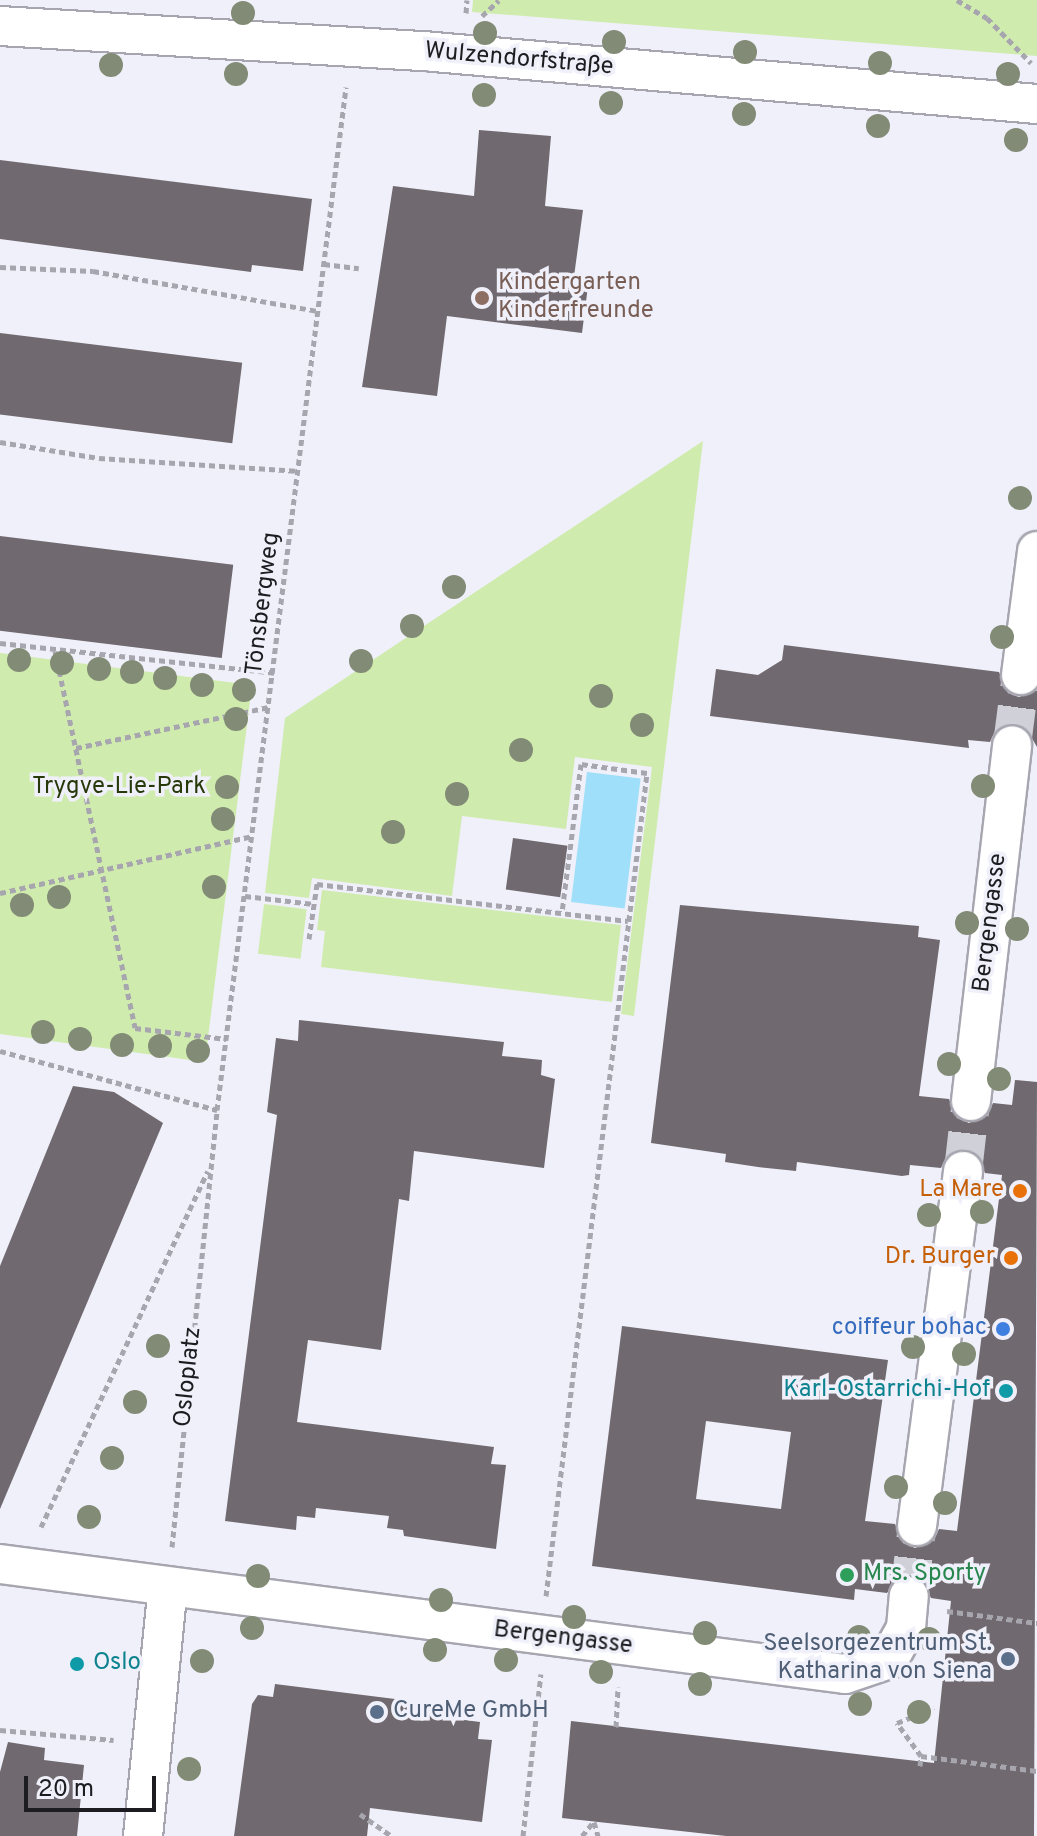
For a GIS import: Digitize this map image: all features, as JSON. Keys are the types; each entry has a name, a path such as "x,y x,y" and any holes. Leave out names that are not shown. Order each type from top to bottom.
{"street":[{"name":"Wulzendorfstraße","path":"0,26 342,47 1037,104"},
{"path":"1021,675 1037,551"},
{"name":"Bergengasse","path":"971,1101 1012,745"},
{"path":"917,1526 963,1171"},
{"path":"20,1555 168,1587 138,1742 143,1836"},
{"name":"Bergengasse","path":"168,1587 845,1674 889,1659 906,1628 909,1596"}],"path":[{"path":"478,19 499,0"},
{"path":"957,0 1008,36 1032,64"},
{"name":"Tönsbergweg","path":"210,1166 347,79 342,47"},
{"path":"324,264 359,268"},
{"path":"0,267 93,271 318,311"},
{"path":"0,442 99,458 299,471"},
{"path":"0,643 274,673"},
{"path":"55,651 135,1028 226,1039"},
{"path":"76,748 269,707"},
{"path":"523,1836 541,1637 647,773 581,764 562,912"},
{"path":"0,893 253,836"},
{"path":"309,939 317,884 628,921"},
{"path":"245,896 314,904"},
{"path":"0,1051 217,1110"},
{"path":"20,1555 210,1166"},
{"name":"Osloplatz","path":"168,1587 210,1166"},
{"path":"946,1611 1037,1623"},
{"path":"616,1727 618,1687"},
{"path":"920,1766 921,1756 897,1723 934,1708"},
{"path":"0,1730 138,1742"},
{"path":"921,1756 1037,1771"},
{"path":"360,1814 392,1836"},
{"path":"582,1836 594,1821 598,1836"}],"green space":[{"path":"473,0 1037,0 1037,56 472,12"},
{"path":"703,441 634,1016 621,1014 652,767 575,757 566,829 462,816 452,896 312,878 309,898 265,893 285,718"},
{"name":"Trygve-Lie-Park","path":"0,653 252,685 205,1062 0,1034"},
{"path":"322,890 621,925 612,1002 321,967 325,931 317,930"},
{"path":"264,904 307,909 301,959 258,954"}],"water":[{"path":"587,772 641,779 625,909 571,902"}],"building":[{"name":"Kindergarten Kinderfreunde","path":"479,130 551,136 545,206 583,210 573,284 588,286 582,333 447,316 437,396 362,387 393,186 474,196"},
{"path":"0,160 312,199 303,271 252,265 251,272 0,239"},
{"path":"0,333 242,363 232,443 0,415"},
{"path":"0,536 233,565 222,658 0,631"},
{"path":"784,645 999,672 1008,693 1019,697 1037,690 1037,747 1026,728 1014,723 995,731 990,742 968,740 969,748 710,716 716,669 758,675 782,660"},
{"path":"513,838 567,846 560,897 506,889"},
{"path":"680,905 919,926 918,937 940,940 919,1096 949,1099 957,1118 969,1123 988,1115 993,1103 1012,1105 1015,1080 1037,1082 1034,1836 726,1836 562,1818 571,1721 934,1763 951,1601 931,1598 921,1578 899,1576 887,1593 855,1589 854,1600 592,1566 622,1326 888,1360 865,1521 895,1524 903,1543 915,1548 934,1540 939,1529 957,1531 1002,1175 985,1173 977,1154 965,1149 946,1157 941,1168 910,1165 909,1175 902,1176 797,1162 796,1171 758,1167 725,1162 726,1154 651,1143","holes":["706,1421 791,1432 781,1509 696,1499"]},
{"path":"299,1020 504,1042 502,1056 542,1060 541,1075 555,1079 544,1168 414,1151 409,1201 399,1199 381,1350 308,1340 297,1422 494,1447 491,1464 506,1465 496,1549 404,1536 403,1530 387,1528 389,1516 316,1508 315,1518 297,1516 296,1530 225,1521 277,1115 267,1112 276,1038 298,1041"},
{"path":"73,1086 114,1092 163,1123 0,1509 0,1266"},
{"path":"275,1684 443,1705 442,1717 480,1722 478,1739 492,1740 482,1822 370,1808 367,1836 234,1836 252,1704 258,1695 273,1697"},
{"path":"8,1742 45,1748 44,1760 84,1765 77,1836 0,1836 0,1772"}],"tunnel":[{"path":"1012,745 1021,675"},
{"path":"963,1171 971,1101"},
{"path":"909,1596 917,1526"}],"place":[{"name":"Kindergarten Kinderfreunde","path":"482,298"},
{"name":"La Mare","path":"1020,1191"},
{"name":"Dr. Burger","path":"1011,1258"},
{"name":"coiffeur bohac","path":"1003,1329"},
{"name":"Karl-Ostarrichi-Hof","path":"1006,1391"},
{"name":"Mrs. Sporty","path":"847,1575"},
{"name":"Seelsorgezentrum St. Katharina von Siena","path":"1008,1659"},
{"name":"Oslo","path":"77,1664"},
{"name":"CureMe GmbH","path":"377,1712"}]}
